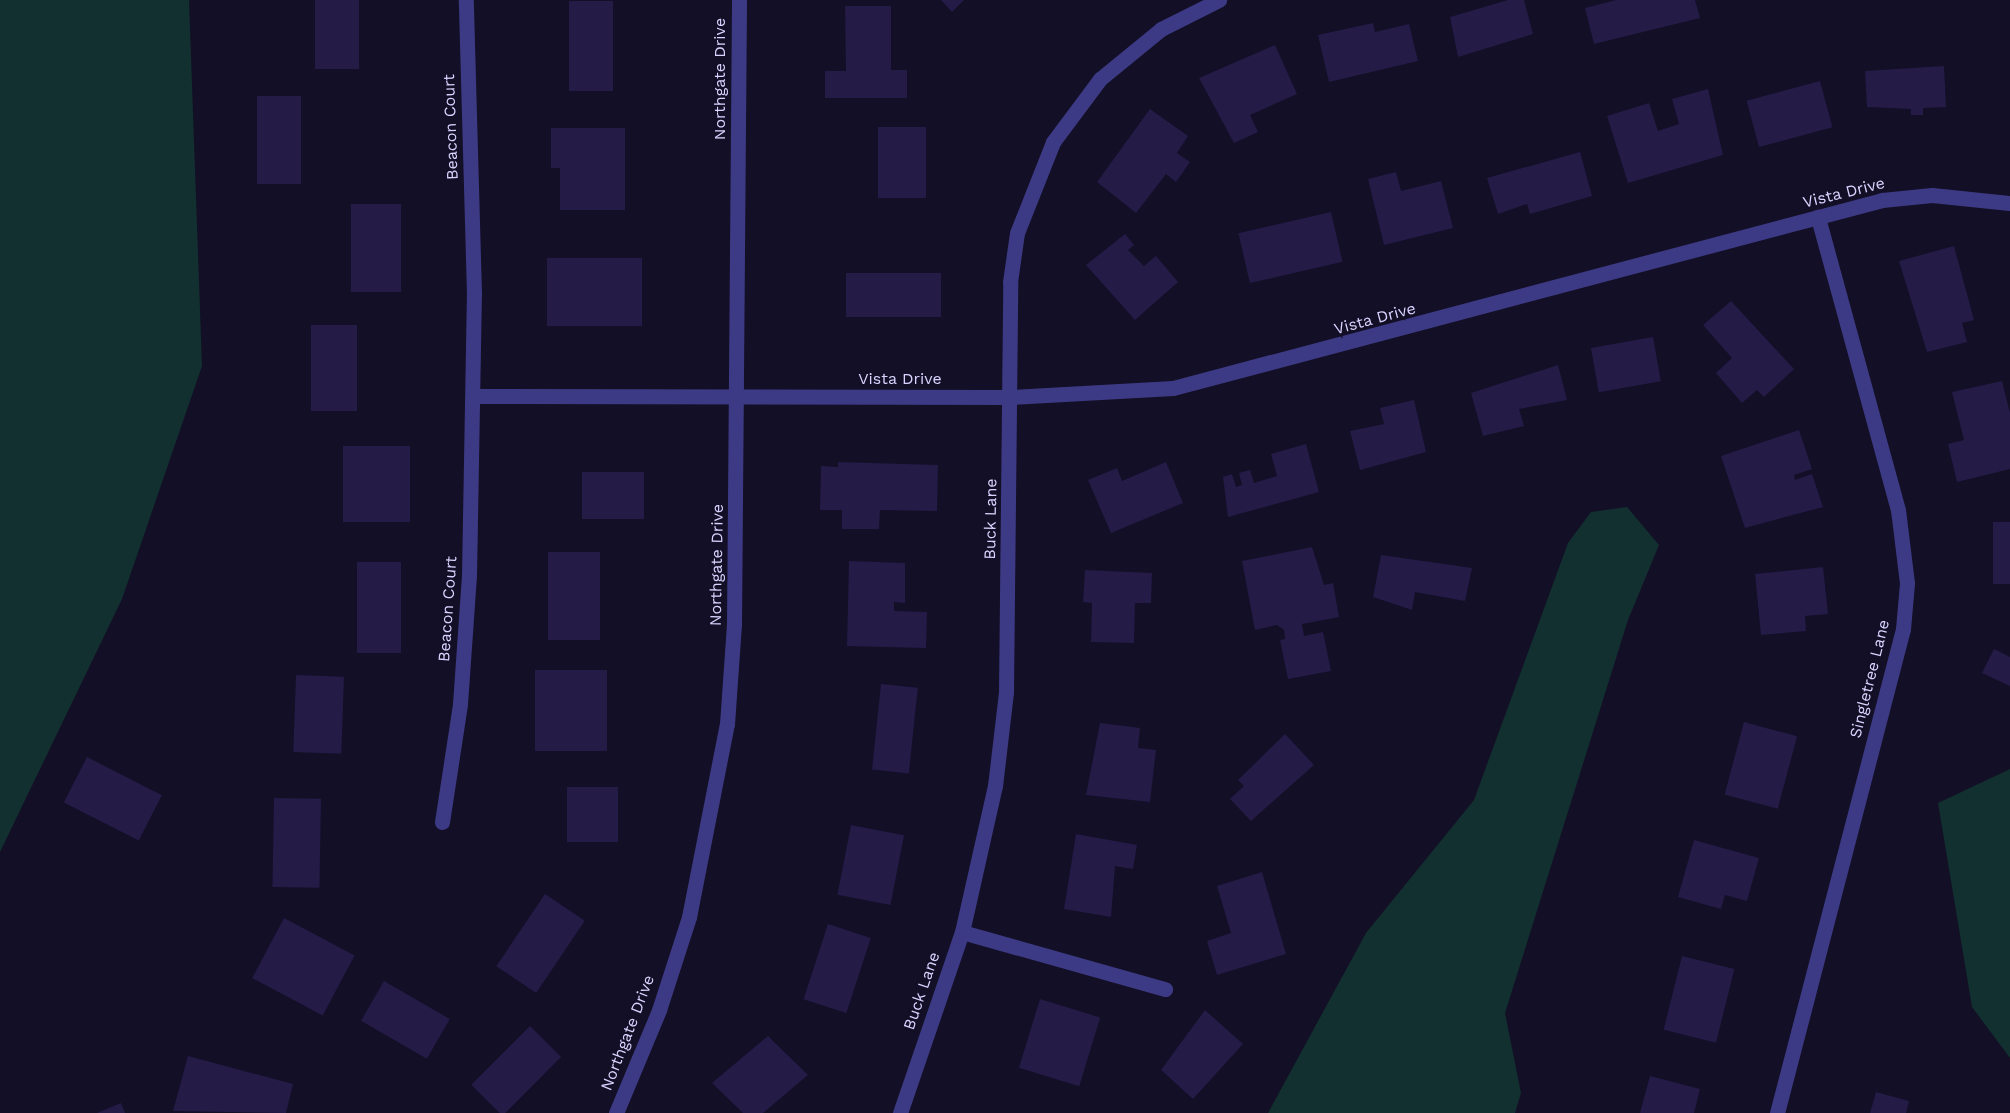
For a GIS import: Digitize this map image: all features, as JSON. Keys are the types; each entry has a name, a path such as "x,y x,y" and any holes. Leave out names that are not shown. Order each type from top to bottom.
{"street":[{"name":"Beacon Court","path":"442,822 460,704 474,396 466,0"},
{"name":"Northgate Drive","path":"616,1113 659,1010 711,821 735,626 739,0"},
{"name":"Buck Lane","path":"900,1113 962,932 995,786 1006,692 1010,282 1017,233 1053,142 1121,58 1161,29 1219,0"},
{"name":"Vista Drive","path":"736,397 1010,397 1117,394 1228,378 1882,200 1932,195 2010,203"},
{"name":"Singletree Lane","path":"1777,1113 1903,629 1907,583 1898,510 1818,217"},
{"path":"474,396 736,397"},
{"path":"962,932 1165,989"}],"green space":[{"path":"0,0 189,0 202,366 122,599 0,852"},
{"path":"1627,507 1659,545 1628,620 1505,1013 1521,1093 1515,1113 1268,1113 1366,933 1474,800 1568,543 1591,512"},
{"path":"2010,769 2010,1058 1972,1007 1938,803"}],"building":[{"path":"315,0 359,0 359,69 315,69"},
{"path":"941,0 964,0 952,12"},
{"path":"1508,0 1524,0 1533,34 1458,57 1450,17"},
{"path":"1616,0 1695,0 1700,18 1594,44 1585,8"},
{"path":"569,1 613,1 613,91 569,91"},
{"path":"845,6 891,6 891,70 907,70 907,98 825,98 825,71 846,71"},
{"path":"1373,23 1375,32 1409,24 1418,61 1329,82 1318,35"},
{"path":"1275,45 1297,94 1250,115 1258,132 1234,143 1199,78"},
{"path":"1944,66 1946,107 1923,108 1923,115 1911,115 1911,109 1867,107 1865,71"},
{"path":"1820,81 1832,127 1759,147 1747,101"},
{"path":"1708,89 1723,155 1628,183 1607,116 1649,103 1658,131 1679,124 1672,99"},
{"path":"257,96 301,96 301,184 257,184"},
{"path":"1150,109 1188,136 1177,153 1190,162 1176,182 1166,174 1136,213 1097,182"},
{"path":"878,127 926,127 926,198 878,198"},
{"path":"551,128 625,128 625,210 560,210 560,168 551,168"},
{"path":"1580,152 1592,196 1530,214 1527,204 1498,214 1487,178"},
{"path":"1396,172 1401,191 1441,181 1453,228 1384,245 1368,179"},
{"path":"351,204 401,204 401,292 351,292"},
{"path":"1331,212 1342,262 1250,283 1238,233"},
{"path":"1125,234 1134,245 1128,250 1144,266 1156,256 1178,282 1135,320 1086,265"},
{"path":"1954,246 1974,320 1962,323 1967,342 1927,352 1899,261"},
{"path":"547,258 642,258 642,326 547,326"},
{"path":"846,273 941,273 941,317 846,317"},
{"path":"1731,301 1794,369 1764,397 1757,390 1742,403 1716,373 1732,358 1703,325"},
{"path":"311,325 357,325 357,411 311,411"},
{"path":"1653,337 1661,381 1599,392 1591,348"},
{"path":"1558,365 1567,400 1519,409 1524,426 1483,436 1471,393"},
{"path":"2002,381 2010,413 2010,469 1957,482 1948,444 1964,440 1952,392"},
{"path":"1414,400 1426,452 1360,470 1350,431 1384,424 1380,408"},
{"path":"1799,430 1812,469 1794,475 1795,480 1812,474 1823,507 1745,528 1721,456"},
{"path":"1306,444 1319,492 1228,517 1223,477 1232,474 1236,487 1242,485 1239,473 1250,470 1254,483 1277,476 1271,454"},
{"path":"343,446 410,446 410,522 343,522"},
{"path":"838,462 938,465 937,511 880,510 879,529 842,529 842,510 820,510 821,466 838,467"},
{"path":"1166,462 1183,503 1111,533 1088,480 1117,468 1122,481"},
{"path":"582,472 644,472 644,519 582,519"},
{"path":"1993,522 2010,522 2010,584 1993,584"},
{"path":"1312,547 1324,585 1333,583 1339,617 1302,624 1304,636 1323,632 1331,671 1288,679 1280,640 1285,639 1284,630 1277,625 1255,630 1242,561"},
{"path":"548,552 600,552 600,640 548,640"},
{"path":"1381,555 1472,568 1465,601 1415,592 1412,610 1373,597"},
{"path":"849,561 905,563 905,603 894,602 894,611 927,612 926,648 847,646"},
{"path":"357,562 401,562 401,653 357,653"},
{"path":"1823,567 1828,614 1805,616 1806,631 1761,635 1755,574"},
{"path":"1085,570 1152,573 1151,603 1135,603 1134,643 1091,642 1092,603 1083,602"},
{"path":"1994,649 2010,657 2010,686 1982,673"},
{"path":"535,670 607,670 607,751 535,751"},
{"path":"296,675 344,677 341,754 293,752"},
{"path":"881,684 918,688 909,773 872,770"},
{"path":"1744,722 1797,736 1778,809 1725,794"},
{"path":"1100,723 1140,728 1138,748 1156,750 1150,802 1086,795"},
{"path":"1285,734 1314,765 1251,821 1230,799 1244,786 1238,780"},
{"path":"87,757 162,795 139,841 64,802"},
{"path":"567,787 618,787 618,842 567,842"},
{"path":"274,798 321,799 319,888 272,887"},
{"path":"851,825 904,835 890,905 837,895"},
{"path":"1076,834 1137,845 1133,869 1115,866 1111,917 1064,909"},
{"path":"1694,840 1759,858 1747,901 1725,895 1721,909 1678,897"},
{"path":"1262,872 1286,954 1217,975 1207,941 1231,933 1217,886"},
{"path":"545,894 585,921 536,993 496,966"},
{"path":"284,918 355,956 323,1016 252,978"},
{"path":"828,924 871,938 846,1013 804,999"},
{"path":"1682,956 1734,969 1716,1043 1664,1030"},
{"path":"384,981 450,1019 427,1059 361,1021"},
{"path":"1040,999 1100,1017 1079,1086 1019,1068"},
{"path":"1205,1010 1243,1044 1193,1099 1161,1070"},
{"path":"530,1026 561,1057 505,1113 500,1113 471,1085"},
{"path":"768,1036 808,1075 763,1113 743,1113 712,1083"},
{"path":"188,1056 293,1084 286,1113 173,1111"},
{"path":"1650,1076 1700,1089 1694,1113 1640,1113"},
{"path":"1876,1092 1909,1101 1906,1113 1870,1113"},
{"path":"121,1103 125,1113 97,1113"}]}
